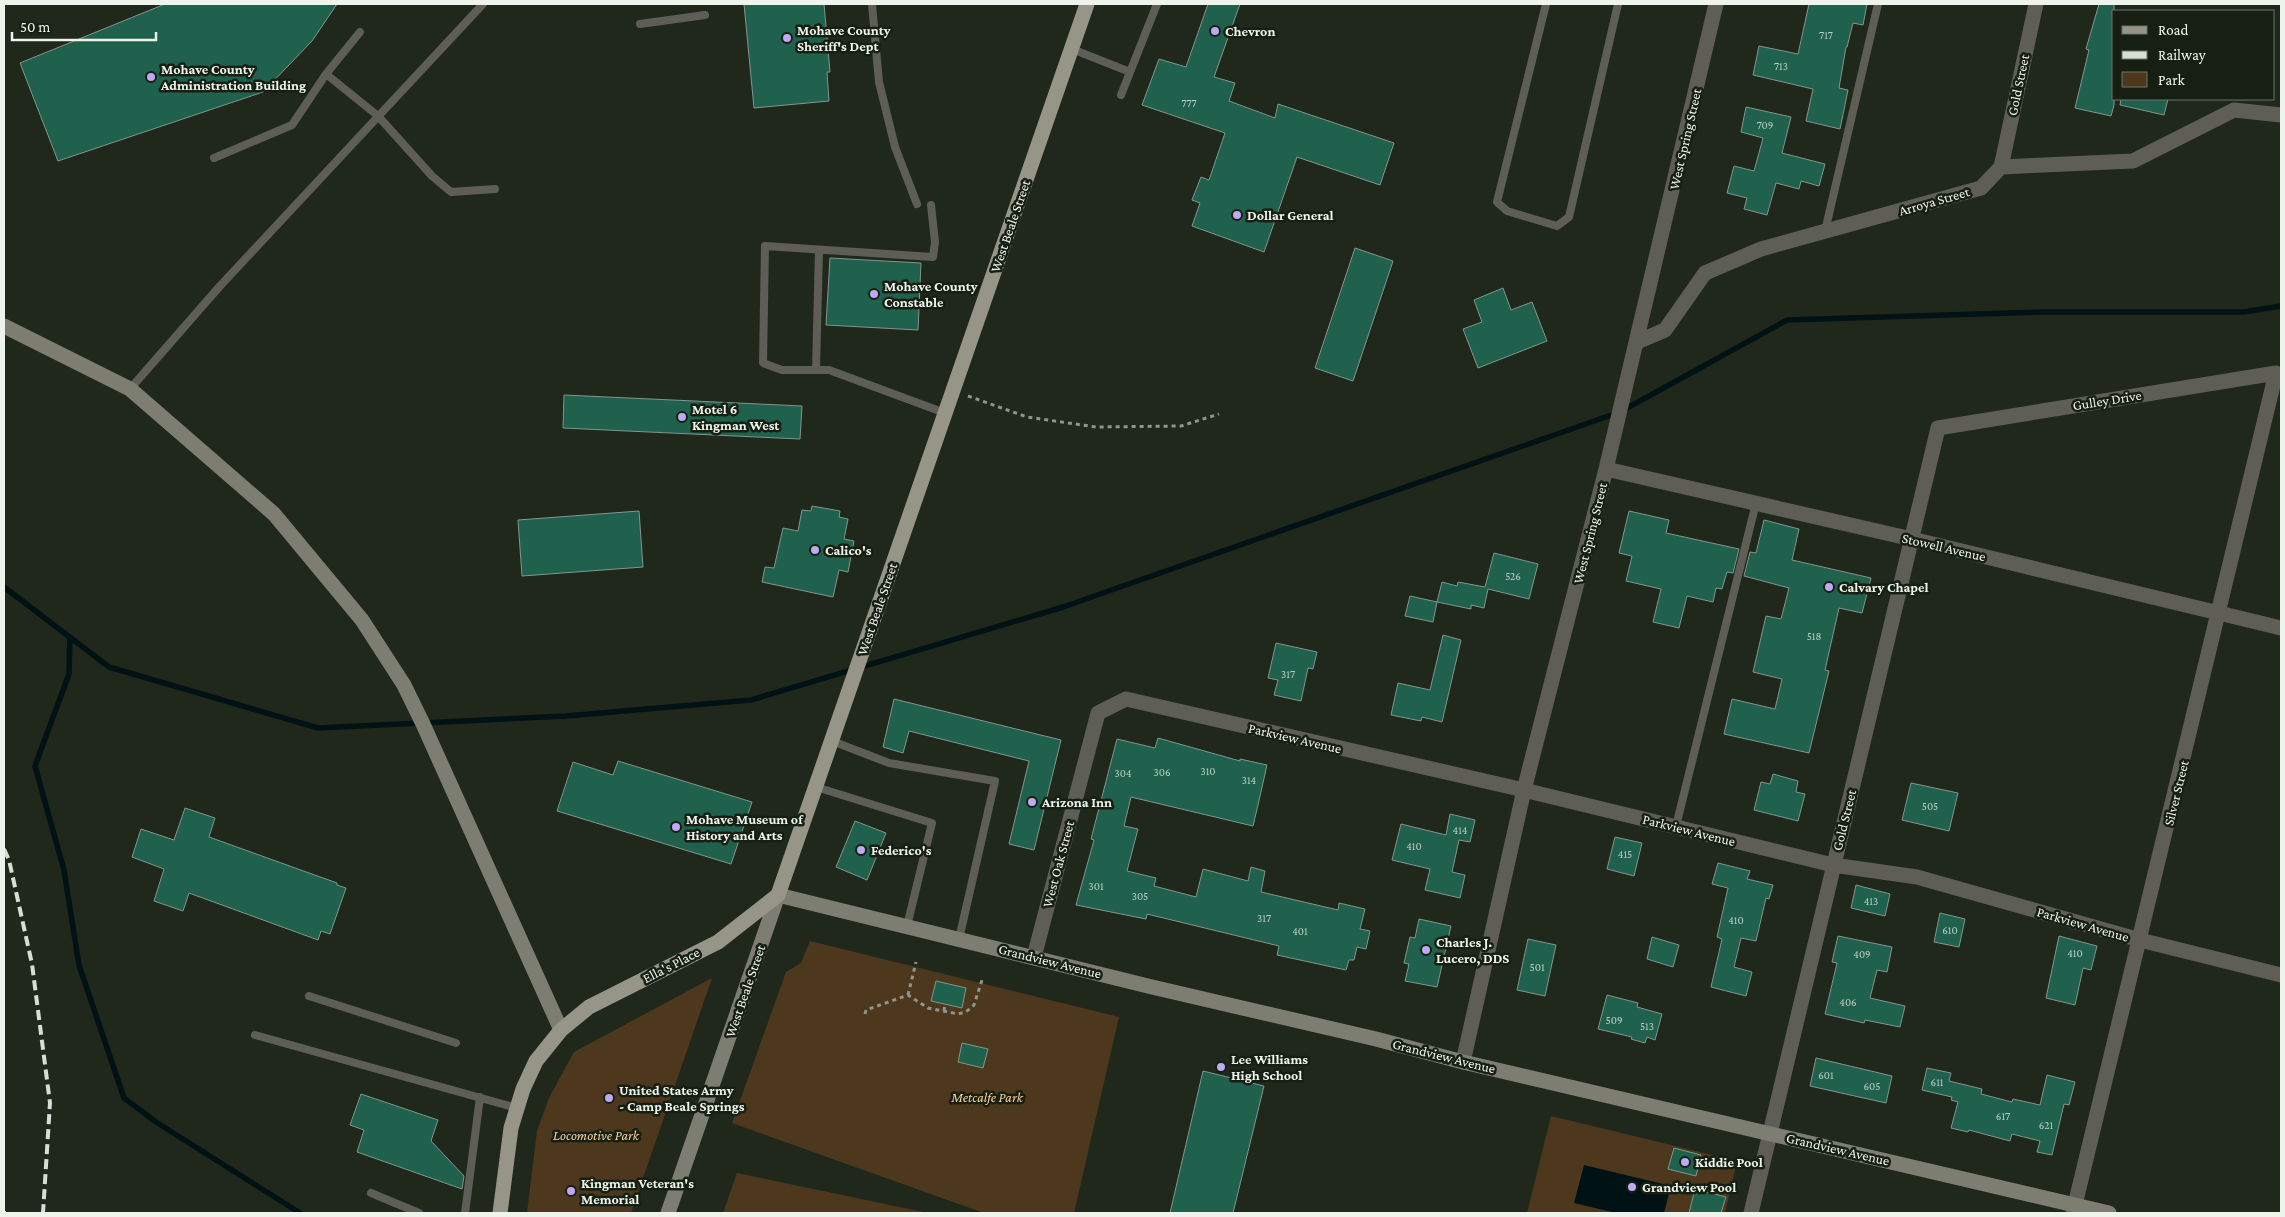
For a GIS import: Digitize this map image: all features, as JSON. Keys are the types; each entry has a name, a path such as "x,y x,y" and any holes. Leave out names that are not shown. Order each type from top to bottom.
{"main road":[{"name":"West Beale Street","path":"668,1213 1087,4"},
{"path":"4,326 130,388 274,514 362,620 404,685 561,1030"},
{"name":"Grandview Avenue","path":"778,895 1376,1038 1463,1062 1772,1133 2074,1209 2109,1213"},
{"name":"Ella's Place","path":"500,1213 511,1128 517,1108 529,1074 561,1030 575,1016 589,1008 718,942 778,895"}],"street":[{"name":"West Spring Street","path":"1463,1062 1524,790 1606,469 1716,4"},
{"name":"Gold Street","path":"2001,167 2036,4"},
{"path":"2001,167 2133,161 2234,110 2281,115"},
{"name":"Arroya Street","path":"1637,342 1665,330 1705,273 1761,249 1981,188 2001,167"},
{"name":"Gulley Drive","path":"1938,428 2276,373"},
{"name":"Silver Street","path":"2074,1209 2276,373"},
{"name":"Gold Street","path":"1751,1213 1772,1133 1833,865 1938,428"},
{"name":"Stowell Avenue","path":"1606,469 1912,539 2281,628"},
{"name":"Parkview Avenue","path":"1098,713 1126,699 1524,790 1833,865 1917,877 2140,940 2281,975"},
{"name":"West Oak Street","path":"1034,957 1098,713"}],"lane":[{"path":"130,388 220,286 483,4"},
{"path":"872,4 879,82 895,147 918,204"},
{"path":"1121,95 1157,4"},
{"path":"1546,4 1497,202 1507,211 1558,226 1569,217 1618,4"},
{"path":"1825,231 1878,4"},
{"path":"640,24 705,14"},
{"path":"214,158 292,125 326,74 360,32"},
{"path":"1072,49 1130,72"},
{"path":"326,74 378,116 432,176 451,192 495,189"},
{"path":"931,205 935,242 933,257 765,246 763,363 782,370 829,370 945,413"},
{"path":"816,370 819,250"},
{"path":"1676,826 1756,503"},
{"path":"832,741 889,762 995,781 960,939"},
{"path":"816,786 932,823 907,926"},
{"path":"310,996 456,1043"},
{"path":"255,1035 480,1096 517,1108"},
{"path":"465,1213 480,1096"},
{"path":"371,1193 419,1213"}],"path":[{"path":"953,391 1027,417 1096,427 1181,426 1219,414"},
{"path":"908,995 916,962"},
{"path":"908,995 928,1008 958,1014 974,1005 983,977"},
{"path":"865,1014 866,1010 908,995"},
{"path":"944,1011 945,1004"}],"green space":[{"name":"Metcalfe Park","path":"810,941 1119,1017 1074,1213 984,1213 732,1123 786,972 801,963"},
{"name":"Locomotive Park","path":"712,978 631,1213 527,1213 537,1131 549,1098 574,1052"},
{"name":"Grandview Pool","path":"1551,1116 1737,1161 1725,1213 1527,1213"},
{"path":"737,1173 928,1213 723,1213"}],"shaded area":[{"path":"1584,1165 1671,1186 1664,1213 1616,1213 1574,1203"}],"building":[{"name":"Mohave County Administration Building","path":"165,4 337,4 312,41 263,92 58,161 20,63"},
{"name":"Mohave County Sheriff's Dept","path":"744,4 824,4 830,72 827,72 829,101 754,108"},
{"path":"1208,4 1240,4 1214,77 1235,83 1229,101 1275,118 1278,104 1394,143 1380,185 1297,157 1264,252 1192,226 1200,203 1192,200 1201,177 1209,180 1225,133 1142,105 1159,59 1186,67"},
{"path":"1809,4 1867,4 1863,25 1853,23 1846,47 1839,88 1848,90 1840,129 1806,121 1813,89 1753,75 1759,46 1798,54"},
{"path":"2099,4 2114,4 2114,10 2112,10 2112,100 2114,100 2114,105 2111,116 2075,108 2089,50 2086,49"},
{"path":"2121,100 2168,100 2164,115 2120,105"},
{"path":"1746,107 1791,117 1782,153 1825,164 1819,186 1801,181 1799,189 1776,183 1767,215 1744,209 1747,198 1727,193 1734,166 1754,171 1763,138 1741,132"},
{"path":"1355,248 1393,261 1353,381 1315,368"},
{"name":"Mohave County Constable","path":"830,258 921,263 918,330 826,325"},
{"path":"1503,288 1511,310 1532,302 1547,341 1478,368 1463,329 1482,322 1474,300"},
{"name":"Motel 6 Kingman West","path":"564,395 802,406 800,439 563,428"},
{"name":"Calico's","path":"812,506 840,511 839,517 848,519 844,539 854,541 848,572 839,570 833,597 762,582 765,567 774,568 783,528 798,531 802,510 811,511"},
{"path":"639,511 643,567 522,576 518,520"},
{"path":"1629,511 1669,520 1666,533 1739,549 1733,573 1727,572 1722,589 1716,588 1713,602 1687,596 1679,628 1653,622 1661,589 1626,581 1632,556 1619,553"},
{"path":"1764,520 1799,529 1792,560 1871,578 1862,613 1839,608 1825,670 1829,671 1809,753 1724,734 1732,699 1775,709 1782,679 1753,672 1766,616 1781,619 1789,588 1744,576 1750,552 1756,553"},
{"path":"1494,553 1538,564 1529,599 1488,589 1484,608 1471,605 1471,609 1437,602 1442,582 1457,586 1458,582 1485,587"},
{"path":"1410,596 1437,602 1433,622 1405,616"},
{"path":"1443,635 1461,640 1442,722 1422,717 1421,721 1391,715 1398,683 1430,690"},
{"path":"1276,643 1317,652 1313,669 1308,668 1301,701 1274,695 1278,680 1268,678"},
{"name":"Arizona Inn","path":"894,699 1061,740 1034,850 1009,844 1029,761 909,731 903,753 883,747"},
{"path":"1158,738 1240,761 1240,759 1267,765 1258,805 1253,826 1131,797 1124,826 1138,829 1127,871 1156,878 1154,886 1196,897 1203,869 1248,881 1251,867 1265,871 1261,892 1338,910 1339,903 1365,909 1360,929 1370,931 1366,949 1357,947 1354,960 1349,960 1346,970 1277,955 1279,946 1147,914 1146,919 1076,905 1094,840 1091,839 1117,739 1155,748"},
{"name":"Mohave Museum of History and Arts","path":"618,761 752,802 731,864 557,811 573,762 613,775"},
{"path":"1773,774 1798,781 1796,792 1805,794 1798,821 1754,810 1761,782 1770,784"},
{"path":"1911,783 1958,793 1949,831 1902,820"},
{"path":"185,808 215,818 209,837 337,883 337,885 346,888 330,934 321,931 318,940 189,893 183,911 154,901 164,869 132,857 141,829 174,840"},
{"path":"1450,814 1475,820 1470,842 1459,840 1452,872 1465,875 1460,898 1425,890 1430,869 1392,860 1401,824 1446,835"},
{"name":"Federico's","path":"855,821 886,833 867,880 836,867"},
{"path":"1615,837 1642,843 1634,876 1607,869"},
{"path":"1718,863 1750,871 1747,879 1773,885 1769,899 1766,898 1756,941 1741,938 1734,967 1752,972 1746,996 1711,987 1722,939 1717,937 1728,888 1712,884"},
{"path":"1856,885 1890,894 1885,916 1851,908"},
{"path":"1940,913 1965,919 1959,947 1934,942"},
{"name":"Charles J. Lucero, DDS","path":"1419,919 1451,926 1437,987 1405,981 1409,964 1404,963 1410,937 1415,938"},
{"path":"1838,936 1892,947 1887,972 1877,970 1870,998 1905,1006 1900,1027 1865,1020 1864,1023 1825,1014 1837,963 1832,962"},
{"path":"2059,936 2097,946 2091,970 2083,968 2075,1005 2046,998"},
{"path":"1652,937 1679,945 1673,967 1647,959"},
{"path":"1528,939 1556,945 1545,996 1517,990"},
{"path":"936,981 966,988 962,1008 931,1001"},
{"path":"1607,995 1638,1003 1637,1007 1662,1014 1655,1040 1647,1037 1645,1043 1631,1039 1632,1037 1598,1029"},
{"path":"962,1043 988,1049 983,1068 958,1062"},
{"path":"1816,1058 1892,1076 1886,1103 1810,1086"},
{"path":"1927,1068 1951,1073 1949,1081 1982,1089 1981,1094 2012,1102 2013,1099 2040,1105 2047,1075 2075,1082 2069,1105 2064,1104 2052,1155 2037,1152 2040,1141 2012,1134 2010,1141 1969,1130 1968,1132 1951,1128 1958,1102 1951,1100 1952,1097 1922,1090"},
{"path":"1203,1071 1264,1086 1233,1213 1170,1213"},
{"path":"361,1094 438,1120 431,1141 464,1176 462,1189 357,1152 364,1130 350,1125"},
{"name":"Kiddie Pool","path":"1674,1148 1701,1155 1696,1176 1668,1169"},
{"path":"1695,1189 1726,1197 1721,1213 1689,1213"}],"waterway":[{"path":"4,587 109,667 318,728 566,716 751,700 1063,607 1620,412 1787,320 2040,312 2244,312 2281,306"},
{"path":"70,637 69,674 35,766 64,870 79,965 124,1098 156,1122 300,1213"}],"railway":[{"path":"4,849 9,860 32,964 50,1103 43,1213"}],"place":[{"name":"Chevron","path":"1215,31"},
{"name":"Mohave County Sheriff's Dept","path":"787,38"},
{"name":"Mohave County Administration Building","path":"151,77"},
{"name":"Dollar General","path":"1237,215"},
{"name":"Mohave County Constable","path":"874,294"},
{"name":"Motel 6 Kingman West","path":"682,417"},
{"name":"Calico's","path":"815,550"},
{"name":"Calvary Chapel","path":"1829,587"},
{"name":"Arizona Inn","path":"1032,802"},
{"name":"Mohave Museum of History and Arts","path":"676,827"},
{"name":"Federico's","path":"861,850"},
{"name":"Charles J. Lucero, DDS","path":"1426,950"},
{"name":"Lee Williams High School","path":"1221,1067"},
{"name":"United States Army - Camp Beale Springs","path":"609,1098"},
{"name":"Kiddie Pool","path":"1685,1162"},
{"name":"Grandview Pool","path":"1632,1187"},
{"name":"Kingman Veteran's Memorial","path":"571,1191"}]}
